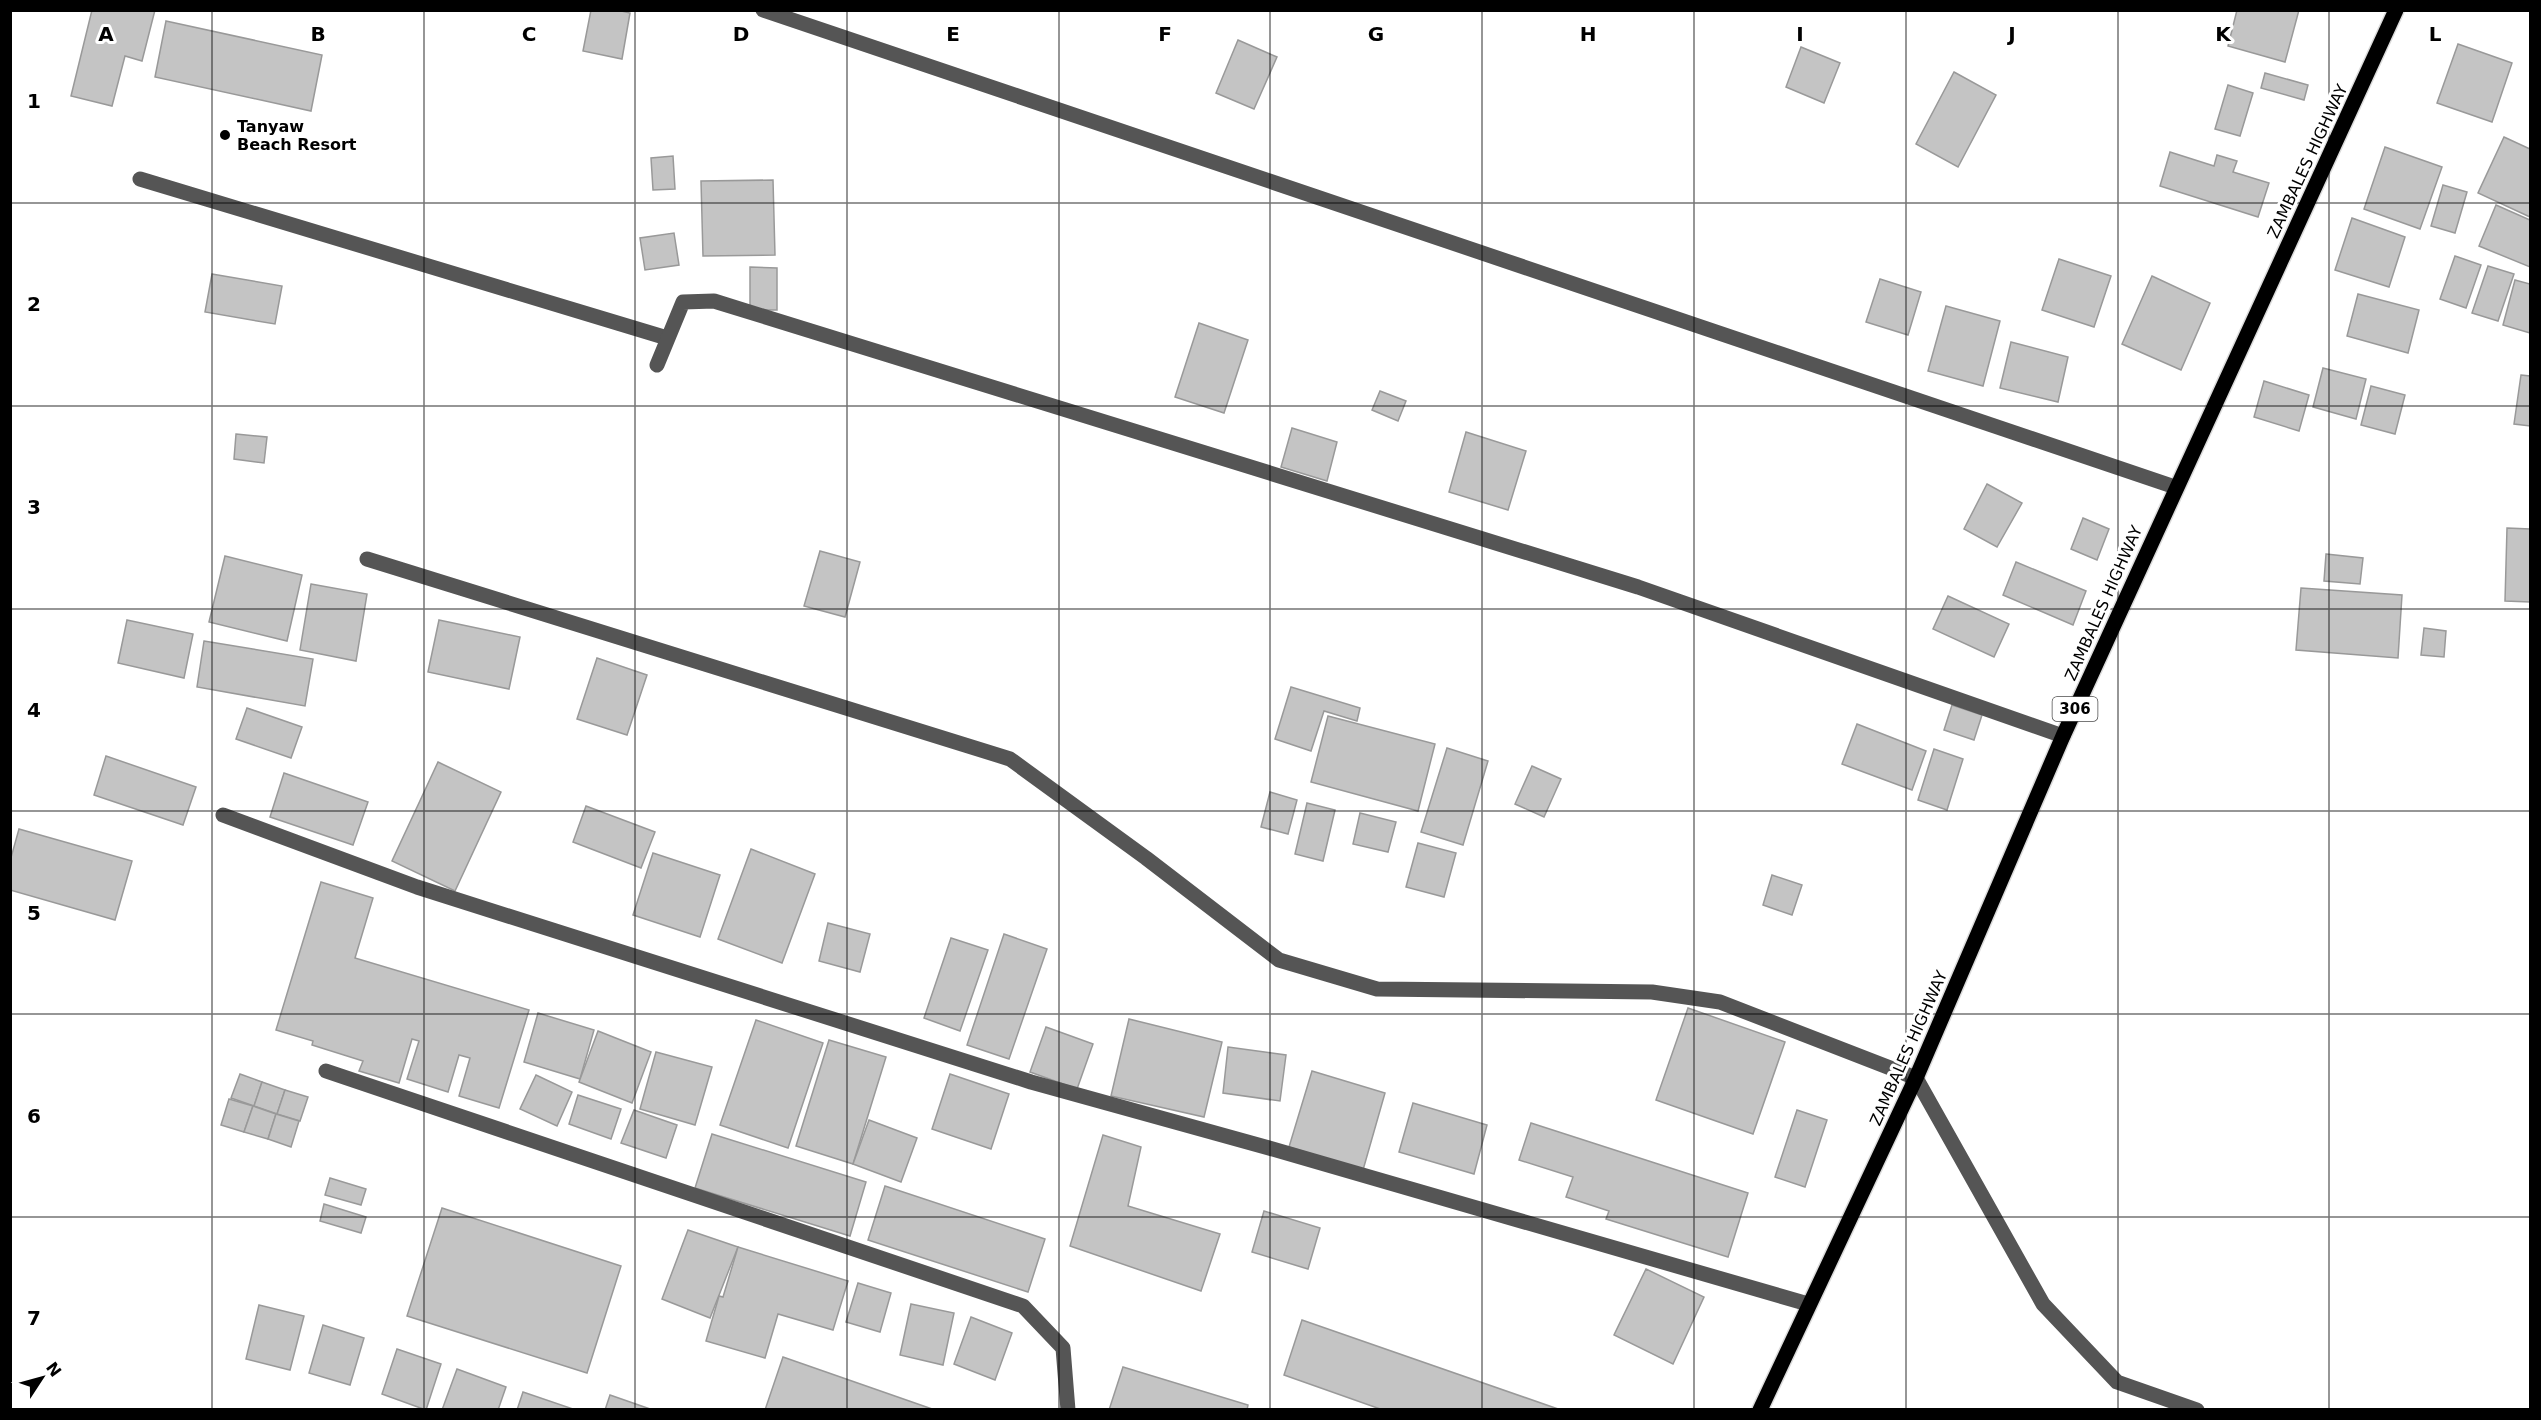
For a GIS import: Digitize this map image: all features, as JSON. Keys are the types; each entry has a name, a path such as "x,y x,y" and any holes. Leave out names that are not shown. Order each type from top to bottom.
{"main road":[{"name":"ZAMBALES HIGHWAY","path":"1760,1410 1916,1078 2063,736 2175,487 2396,10"}],"street":[{"path":"763,10 2175,487"},
{"path":"140,179 667,338"},
{"path":"657,365 683,302 714,301 1638,587 2063,736"},
{"path":"367,559 1010,759 1146,858 1279,960 1377,988 1652,992 1720,1002 1916,1078 2043,1304 2117,1382 2198,1410"},
{"path":"223,815 417,888 1031,1082 1269,1148 1808,1304"},
{"path":"326,1071 1023,1306 1063,1348 1068,1410"}],"building":[{"path":"92,10 155,10 142,61 125,56 112,106 71,96"},
{"path":"591,10 617,10 630,13 622,59 583,51"},
{"path":"2237,10 2299,10 2285,62 2228,46"},
{"path":"166,21 322,55 311,111 155,77"},
{"path":"1238,40 1277,57 1254,109 1216,93"},
{"path":"2458,44 2512,63 2492,122 2437,103"},
{"path":"1801,47 1840,63 1824,103 1786,87"},
{"path":"1954,72 1996,95 1958,167 1916,144"},
{"path":"2265,73 2308,85 2304,100 2261,88"},
{"path":"2228,85 2253,93 2240,136 2215,129"},
{"path":"2504,137 2530,149 2530,217 2478,193"},
{"path":"2385,147 2442,167 2420,229 2364,209"},
{"path":"2170,152 2214,166 2217,155 2237,161 2233,172 2269,183 2258,217 2160,186"},
{"path":"673,156 675,189 653,190 651,158"},
{"path":"773,180 775,255 703,256 701,181"},
{"path":"2443,185 2467,192 2455,233 2431,226"},
{"path":"2496,205 2530,220 2530,267 2479,246"},
{"path":"2352,218 2405,237 2389,287 2335,270"},
{"path":"674,233 679,265 645,270 640,238"},
{"path":"2455,256 2481,265 2466,308 2440,299"},
{"path":"2059,259 2111,276 2094,327 2042,310"},
{"path":"2488,266 2514,274 2498,321 2472,313"},
{"path":"750,267 777,268 777,310 750,310"},
{"path":"212,274 282,286 275,324 205,312"},
{"path":"2152,276 2210,303 2181,370 2122,344"},
{"path":"1880,279 1921,292 1908,335 1866,322"},
{"path":"2515,280 2530,284 2530,333 2503,325"},
{"path":"2358,294 2419,310 2408,353 2347,336"},
{"path":"1946,306 2000,321 1983,386 1928,371"},
{"path":"1199,323 1248,340 1224,413 1175,397"},
{"path":"2011,342 2068,357 2058,402 2000,388"},
{"path":"2323,368 2366,379 2356,419 2313,407"},
{"path":"2521,375 2530,376 2530,426 2514,424"},
{"path":"2264,381 2309,395 2299,431 2254,417"},
{"path":"2371,386 2405,395 2395,434 2361,425"},
{"path":"1380,391 1406,401 1398,421 1372,410"},
{"path":"1292,428 1337,442 1327,481 1281,467"},
{"path":"1466,432 1526,451 1508,510 1449,492"},
{"path":"236,434 267,437 264,463 234,459"},
{"path":"1987,484 2022,503 1997,547 1964,529"},
{"path":"2083,518 2109,529 2097,560 2071,549"},
{"path":"2507,528 2530,529 2530,602 2505,601"},
{"path":"820,551 860,562 845,617 804,606"},
{"path":"2326,554 2363,558 2360,584 2324,581"},
{"path":"225,556 302,575 287,641 209,622"},
{"path":"2016,562 2086,591 2073,625 2003,595"},
{"path":"311,584 367,594 356,661 300,650"},
{"path":"2301,588 2402,595 2398,658 2296,650"},
{"path":"1948,596 2009,624 1994,657 1933,629"},
{"path":"127,620 193,634 184,678 118,663"},
{"path":"439,620 520,637 509,689 428,672"},
{"path":"2424,628 2446,631 2444,657 2421,655"},
{"path":"204,641 313,659 305,706 197,687"},
{"path":"597,658 647,675 627,735 577,719"},
{"path":"1291,687 1360,708 1357,721 1324,711 1311,751 1275,739"},
{"path":"1952,705 1982,715 1974,740 1944,730"},
{"path":"247,708 302,727 291,758 236,739"},
{"path":"1328,716 1435,744 1418,811 1311,782"},
{"path":"1857,724 1926,751 1912,790 1842,764"},
{"path":"1447,748 1488,761 1463,845 1421,832"},
{"path":"1934,749 1963,759 1947,810 1918,800"},
{"path":"106,756 196,787 183,825 94,795"},
{"path":"438,762 501,792 455,891 392,861"},
{"path":"1532,766 1561,779 1544,817 1515,804"},
{"path":"284,773 368,802 353,845 270,817"},
{"path":"1270,792 1297,800 1288,834 1261,827"},
{"path":"1307,803 1335,810 1323,861 1295,854"},
{"path":"586,806 655,832 641,868 573,842"},
{"path":"1360,813 1396,822 1388,852 1353,844"},
{"path":"19,829 132,861 115,920 10,890 10,861"},
{"path":"1418,843 1456,853 1444,897 1406,887"},
{"path":"751,849 815,874 782,963 718,939"},
{"path":"653,853 720,875 700,937 633,915"},
{"path":"1772,875 1802,885 1792,915 1763,905"},
{"path":"321,882 373,898 355,958 529,1010 499,1108 459,1096 470,1058 459,1055 448,1092 407,1079 419,1041 412,1039 399,1083 359,1071 363,1061 312,1045 313,1041 276,1030"},
{"path":"828,923 870,934 860,972 819,961"},
{"path":"1004,934 1047,949 1009,1059 967,1045"},
{"path":"951,938 988,950 960,1031 924,1018"},
{"path":"1688,1008 1785,1042 1753,1134 1656,1100"},
{"path":"538,1013 594,1030 580,1079 524,1062"},
{"path":"1129,1019 1222,1042 1204,1117 1111,1096"},
{"path":"756,1020 823,1043 788,1148 720,1125"},
{"path":"1046,1027 1093,1044 1077,1089 1030,1072"},
{"path":"598,1031 651,1052 632,1103 579,1082"},
{"path":"829,1040 886,1057 853,1164 796,1146"},
{"path":"1228,1047 1286,1055 1280,1101 1223,1093"},
{"path":"656,1052 712,1067 695,1125 640,1109"},
{"path":"1312,1071 1385,1093 1363,1170 1289,1147"},
{"path":"240,1074 262,1082 254,1106 231,1098"},
{"path":"950,1074 1009,1094 991,1149 932,1129"},
{"path":"536,1075 572,1092 557,1126 520,1109"},
{"path":"262,1082 285,1090 277,1114 254,1106"},
{"path":"285,1090 308,1097 300,1121 277,1114"},
{"path":"578,1095 621,1109 611,1139 569,1124"},
{"path":"229,1099 253,1106 244,1132 221,1125"},
{"path":"1413,1103 1487,1125 1474,1174 1399,1152"},
{"path":"253,1106 276,1114 268,1139 244,1132"},
{"path":"634,1110 677,1125 666,1158 621,1143"},
{"path":"1797,1110 1827,1120 1805,1187 1775,1177"},
{"path":"276,1114 299,1121 291,1147 268,1139"},
{"path":"869,1120 917,1138 901,1182 853,1164"},
{"path":"1531,1123 1748,1193 1728,1257 1606,1219 1609,1211 1566,1197 1573,1177 1519,1160"},
{"path":"712,1134 866,1182 850,1236 695,1188"},
{"path":"1103,1135 1141,1147 1128,1206 1220,1234 1201,1291 1070,1246"},
{"path":"330,1178 366,1189 361,1205 325,1195"},
{"path":"885,1186 1045,1239 1028,1292 868,1240"},
{"path":"324,1204 366,1217 361,1233 320,1221"},
{"path":"442,1208 621,1266 587,1373 407,1316"},
{"path":"1264,1211 1320,1228 1308,1269 1252,1252"},
{"path":"688,1230 738,1247 710,1318 662,1299"},
{"path":"738,1247 848,1281 833,1330 778,1314 765,1358 706,1341 719,1296 723,1297"},
{"path":"1646,1269 1704,1297 1673,1364 1614,1335"},
{"path":"858,1283 891,1293 880,1332 846,1322"},
{"path":"911,1304 954,1313 943,1365 900,1355"},
{"path":"259,1305 304,1316 290,1370 246,1359"},
{"path":"971,1317 1012,1333 995,1380 954,1364"},
{"path":"1302,1320 1561,1410 1383,1410 1284,1375"},
{"path":"323,1325 364,1338 350,1385 309,1373"},
{"path":"397,1349 441,1364 426,1410 382,1394"},
{"path":"783,1357 935,1410 765,1410"},
{"path":"1123,1367 1248,1405 1247,1410 1109,1410"},
{"path":"457,1369 506,1387 498,1410 442,1410"},
{"path":"523,1392 573,1409 573,1410 517,1410"},
{"path":"610,1395 653,1410 605,1410"}],"place":[{"name":"Tanyaw Beach Resort","path":"225,135"}]}
